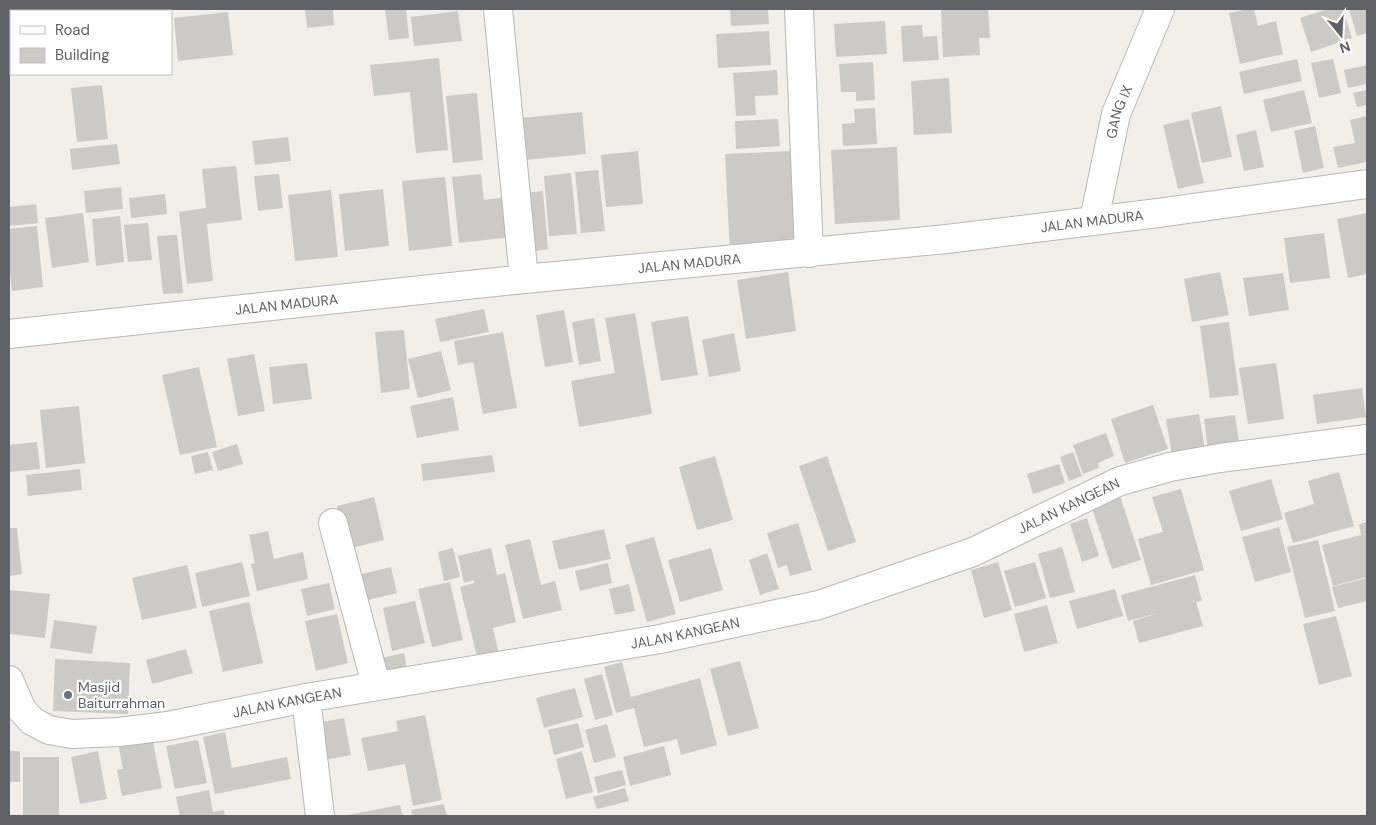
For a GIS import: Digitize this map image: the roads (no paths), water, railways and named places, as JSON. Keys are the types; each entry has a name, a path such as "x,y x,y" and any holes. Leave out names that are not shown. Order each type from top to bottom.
{"street":[{"path":"498,9 524,279"},
{"path":"799,9 809,253"},
{"name":"GANG IX","path":"1094,220 1116,114 1160,9"},
{"name":"JALAN MADURA","path":"9,334 524,279 947,239 1367,184"},
{"name":"JALAN KANGEAN","path":"9,680 22,710 32,722 49,730 72,734 119,732 168,726 306,698 660,639 819,605 973,552 1120,481 1170,467 1220,458 1367,439"},
{"path":"333,523 376,686"},
{"path":"306,698 320,816"}],"place":[{"name":"Masjid Baiturrahman","path":"68,695"}]}
